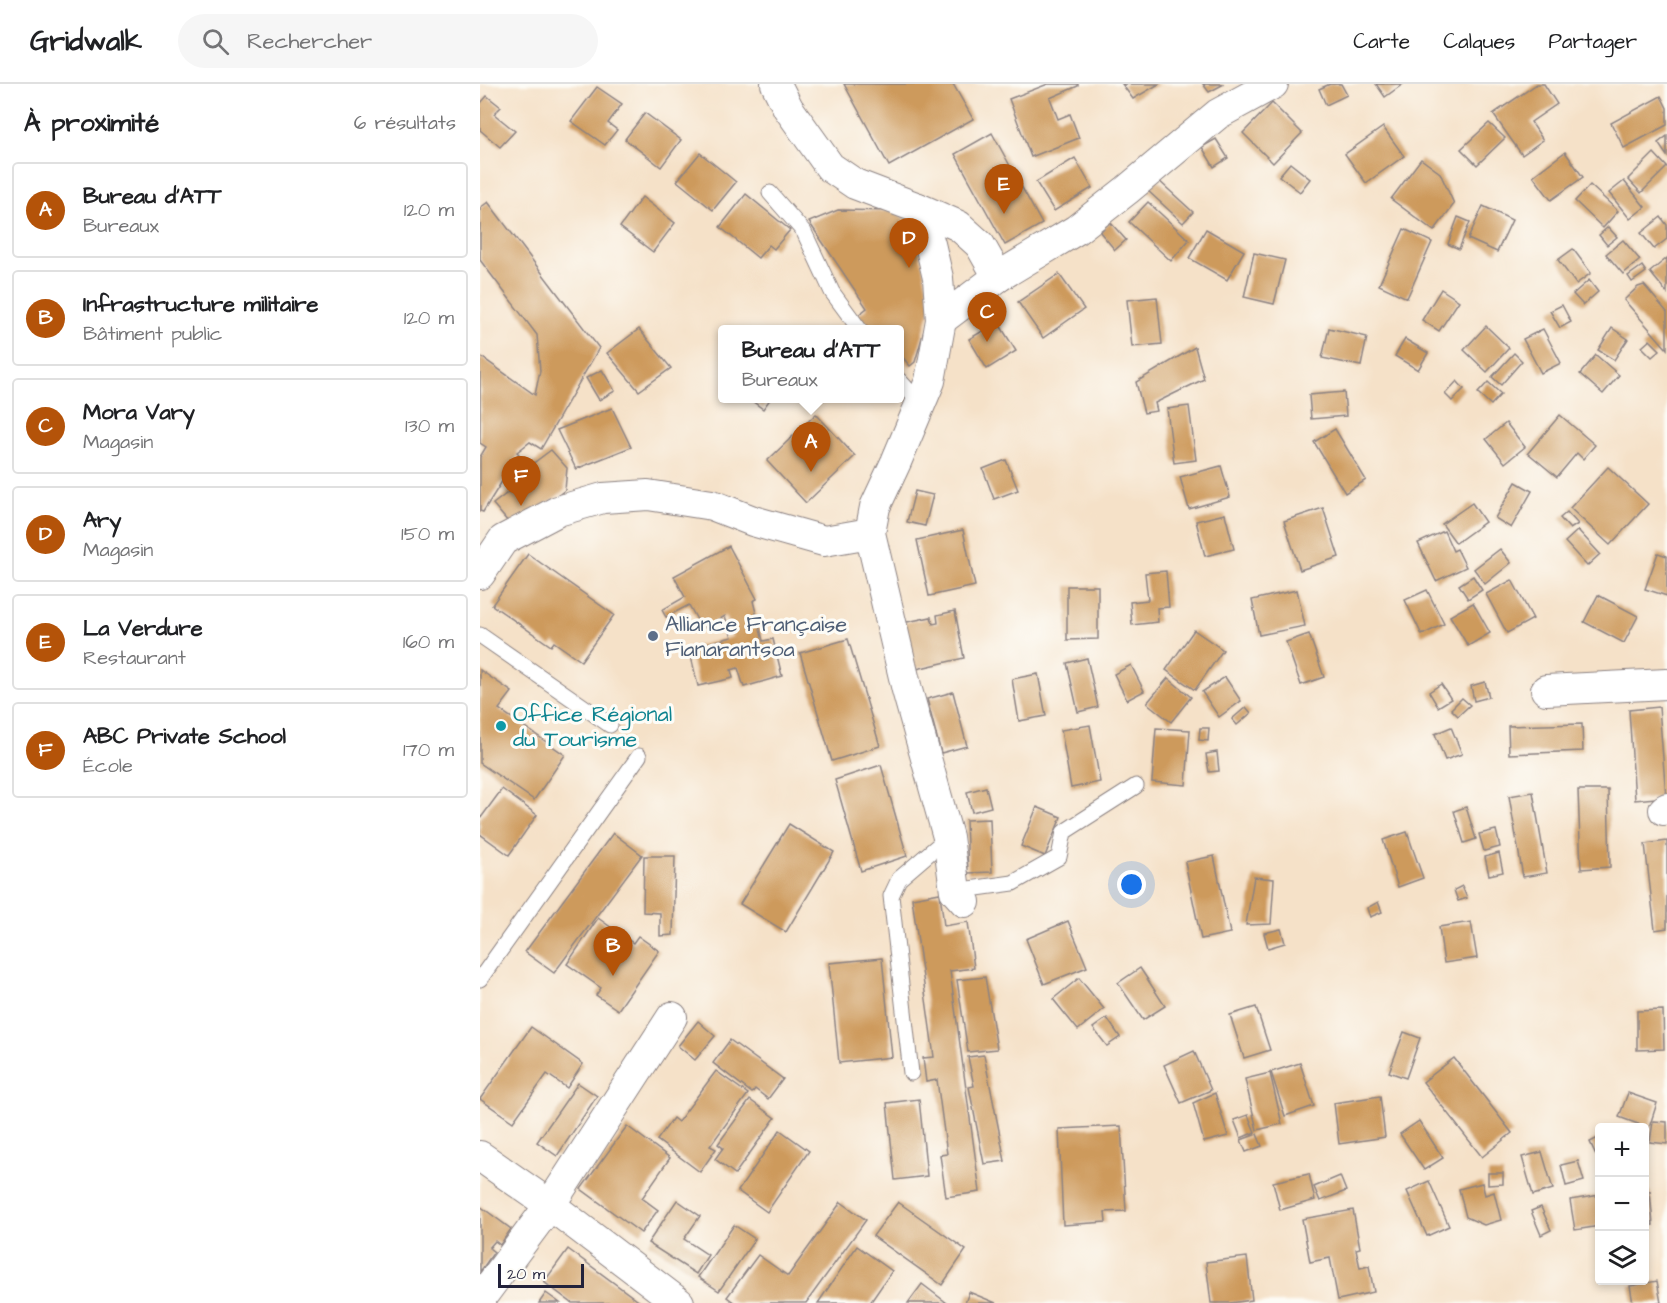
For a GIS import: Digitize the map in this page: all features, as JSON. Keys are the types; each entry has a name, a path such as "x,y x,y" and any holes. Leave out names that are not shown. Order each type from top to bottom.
{"street":[{"path":"776,84 788,108 830,167 855,184 959,226 980,245 998,277"},
{"path":"941,320 998,277 1076,230 1218,114 1274,84"},
{"path":"918,208 938,278 941,320 930,381 875,507 870,533 907,690 948,837 960,896"},
{"path":"480,574 504,540 558,511 603,498 648,495 712,506 753,521 824,541 870,533"},
{"path":"1546,690 1667,684"},
{"path":"480,1299 550,1205 672,1017"},
{"path":"480,1156 550,1205 679,1303"}],"lane":[{"path":"770,193 804,232 832,292 856,325"},
{"path":"904,385 921,404"},
{"path":"480,635 610,725"},
{"path":"480,979 639,756"},
{"path":"960,896 1013,883 1059,857 1064,832 1136,786"},
{"path":"911,1073 891,896 899,879 948,837"}],"building":[{"path":"844,84 953,84 973,119 889,166"},
{"path":"1048,84 1078,84 1050,98 1058,119 1070,114 1079,138 1031,157 1009,99"},
{"path":"1122,84 1159,84 1133,99"},
{"path":"1203,84 1224,84 1209,92"},
{"path":"1330,84 1341,84 1347,95 1326,105 1319,89"},
{"path":"1376,84 1403,84 1385,97"},
{"path":"1537,84 1544,84 1557,104 1531,122 1543,140 1522,155 1493,114"},
{"path":"597,87 622,104 608,123 617,130 605,145 571,121"},
{"path":"487,96 501,107 494,114 515,131 500,147 480,130 480,104"},
{"path":"1661,96 1667,108 1667,125 1624,148 1611,123"},
{"path":"1272,103 1302,133 1273,163 1243,133"},
{"path":"645,113 681,140 661,167 625,139"},
{"path":"1489,123 1505,138 1477,165 1461,149"},
{"path":"1383,127 1404,156 1366,183 1345,154"},
{"path":"992,133 1042,224 1005,245 955,154"},
{"path":"1667,136 1667,156 1658,143"},
{"path":"1216,139 1228,158 1214,167 1202,147"},
{"path":"1565,152 1583,177 1551,200 1533,176"},
{"path":"700,153 736,182 713,210 677,181"},
{"path":"1654,153 1667,167 1641,193 1628,179"},
{"path":"1075,158 1092,188 1054,211 1036,182"},
{"path":"1421,159 1440,173 1454,204 1434,231 1391,199"},
{"path":"1290,163 1310,179 1300,192 1279,176"},
{"path":"1157,179 1193,212 1183,223 1147,190"},
{"path":"1624,181 1645,207 1630,219 1609,193"},
{"path":"1590,185 1618,211 1603,228 1575,201"},
{"path":"746,194 790,230 774,249 769,245 758,258 720,227"},
{"path":"642,197 675,223 653,252 620,227"},
{"path":"488,202 599,348 541,449 530,442 517,452 519,454 483,512 480,511 480,457 486,447 480,443 480,356 535,395 540,371 537,335 480,260 480,208"},
{"path":"1148,202 1189,240 1171,261 1129,222"},
{"path":"1483,206 1512,220 1497,252 1468,239"},
{"path":"838,210 896,211 915,229 931,306 915,362 910,366 904,359 904,325 863,325 857,316 867,308 809,222"},
{"path":"1458,217 1470,222 1459,249 1448,244"},
{"path":"1661,217 1667,225 1667,239 1654,249 1641,233"},
{"path":"1110,222 1126,240 1115,250 1100,232"},
{"path":"1608,227 1617,237 1607,245 1599,235"},
{"path":"1206,229 1244,251 1227,280 1189,258"},
{"path":"1404,229 1432,242 1407,298 1379,285"},
{"path":"1623,240 1640,260 1623,274 1606,254"},
{"path":"1573,249 1591,273 1576,284 1558,260"},
{"path":"1254,253 1285,260 1274,304 1244,297"},
{"path":"1667,258 1667,293 1650,272"},
{"path":"1642,266 1646,272 1632,282 1628,276"},
{"path":"1059,274 1084,309 1043,338 1018,302"},
{"path":"1589,280 1598,292 1583,305 1573,294"},
{"path":"1644,285 1667,312 1667,349 1624,300 1638,287"},
{"path":"1441,289 1459,301 1439,331 1422,320"},
{"path":"1157,297 1162,344 1132,347 1127,300"},
{"path":"1562,305 1571,322 1560,328 1550,311"},
{"path":"998,322 1016,351 987,369 969,339"},
{"path":"1486,326 1509,348 1487,372 1464,350"},
{"path":"1329,328 1367,337 1361,366 1322,358"},
{"path":"1612,328 1628,339 1614,360 1598,350"},
{"path":"639,329 671,368 639,391 607,353"},
{"path":"1543,329 1561,363 1541,373 1523,339"},
{"path":"1405,339 1428,353 1418,370 1395,356"},
{"path":"1650,340 1660,350 1652,357 1642,347"},
{"path":"1195,347 1204,379 1155,403 1157,411 1144,413 1136,382"},
{"path":"1514,353 1522,361 1501,385 1492,377"},
{"path":"1596,355 1619,375 1603,394 1580,374"},
{"path":"602,370 615,391 599,400 586,378"},
{"path":"1457,381 1464,389 1452,401 1445,394"},
{"path":"1488,382 1501,394 1491,405 1478,393"},
{"path":"1344,392 1346,416 1311,419 1309,395"},
{"path":"755,403 767,403 763,409"},
{"path":"1189,406 1196,460 1174,463 1167,409"},
{"path":"612,408 631,447 576,469 557,430"},
{"path":"816,414 855,456 806,503 767,461"},
{"path":"1560,415 1595,445 1583,459 1577,453 1557,477 1528,453"},
{"path":"1506,423 1525,447 1505,463 1486,439"},
{"path":"1335,429 1366,480 1345,493 1314,442"},
{"path":"551,450 567,468 565,490 514,529 493,504 532,474 527,468"},
{"path":"1006,460 1018,490 994,499 983,469"},
{"path":"1221,466 1230,497 1189,509 1180,477"},
{"path":"1608,467 1648,504 1610,545 1570,508"},
{"path":"1516,482 1532,491 1511,528 1495,518"},
{"path":"915,491 933,495 925,526 907,522"},
{"path":"1472,503 1485,522 1456,543 1442,524"},
{"path":"1323,508 1339,557 1300,570 1284,521"},
{"path":"1567,512 1578,524 1570,529 1560,518"},
{"path":"1225,514 1234,549 1205,556 1196,521"},
{"path":"963,530 975,586 929,596 917,540"},
{"path":"1578,530 1600,554 1587,566 1565,542"},
{"path":"1444,531 1453,551 1457,549 1466,567 1436,581 1418,543"},
{"path":"729,546 757,599 753,601 763,641 773,639 782,676 744,687 738,668 731,670 733,678 698,686 689,648 732,637 725,616 702,629 689,605 666,617 662,610 685,597 674,576"},
{"path":"1500,549 1511,563 1485,584 1474,569"},
{"path":"1658,553 1667,556 1667,596 1645,589"},
{"path":"528,554 614,615 581,661 554,642 551,646 492,605"},
{"path":"1166,571 1169,607 1157,608 1158,622 1132,625 1130,602 1148,600 1145,573"},
{"path":"1473,576 1482,590 1468,599 1459,585"},
{"path":"1512,580 1533,619 1507,633 1486,594"},
{"path":"1067,586 1098,586 1098,639 1067,640"},
{"path":"1297,590 1305,626 1259,635 1252,600"},
{"path":"1427,590 1444,624 1422,635 1405,600"},
{"path":"1598,595 1638,616 1624,643 1584,622"},
{"path":"1473,603 1490,633 1468,646 1450,616"},
{"path":"955,611 964,658 912,670 902,623 931,617 933,624 938,623 937,615"},
{"path":"1194,630 1223,650 1195,690 1166,670"},
{"path":"1309,634 1324,677 1301,685 1286,642"},
{"path":"848,639 880,746 832,761 800,653"},
{"path":"1087,658 1098,707 1078,712 1067,663"},
{"path":"1131,665 1144,691 1127,700 1114,674"},
{"name":"Office Régional du Tourisme","path":"480,670 512,692 499,709 565,755 534,800 480,763"},
{"path":"1038,674 1046,716 1019,721 1012,679"},
{"path":"1225,677 1241,701 1219,717 1202,692"},
{"path":"1168,678 1191,697 1171,722 1147,703"},
{"path":"1485,682 1489,697 1474,701 1471,686"},
{"path":"1441,684 1451,699 1438,707 1429,692"},
{"path":"953,692 967,746 941,753 927,699"},
{"path":"1462,698 1470,705 1458,716 1451,709"},
{"path":"1246,707 1251,713 1237,725 1232,719"},
{"path":"1659,707 1666,797 1635,800 1629,710"},
{"path":"1582,724 1583,751 1509,754 1508,726"},
{"path":"1090,725 1100,782 1071,788 1061,730"},
{"path":"1451,727 1462,754 1445,760 1435,734"},
{"path":"1156,728 1190,730 1186,785 1152,782"},
{"path":"1200,728 1209,728 1208,741 1199,740"},
{"path":"1217,752 1219,771 1209,772 1206,754"},
{"path":"881,765 907,856 861,871 835,780"},
{"path":"986,787 991,807 972,812 967,792"},
{"path":"502,789 537,815 509,855 480,834 480,819"},
{"path":"1578,790 1608,790 1610,867 1581,869"},
{"path":"1533,792 1547,873 1523,877 1509,796"},
{"path":"1037,807 1061,817 1045,856 1021,846"},
{"path":"1466,807 1476,839 1464,843 1454,811"},
{"path":"990,819 992,872 968,873 966,820"},
{"path":"789,824 834,852 786,932 740,904"},
{"path":"1496,830 1500,847 1484,851 1479,834"},
{"path":"1407,832 1423,878 1398,887 1383,840"},
{"path":"613,833 642,855 554,973 525,952"},
{"path":"1667,841 1667,928 1655,930 1645,844"},
{"path":"1499,853 1503,872 1489,875 1485,857"},
{"path":"644,856 675,856 673,935 660,936 660,913 643,912"},
{"path":"1214,856 1230,933 1201,939 1185,862"},
{"path":"1254,877 1274,879 1271,924 1246,925"},
{"path":"1462,886 1467,898 1458,901 1454,890"},
{"path":"940,893 944,926 968,922 974,968 950,971 980,1192 946,1197 940,1155 947,1154 937,1080 926,1082 923,1058 934,1057 912,898"},
{"path":"1378,902 1382,912 1370,917 1367,908"},
{"path":"598,918 633,943 638,936 659,951 618,1010 596,995 601,988 567,964"},
{"path":"1068,921 1087,967 1044,984 1026,939"},
{"path":"1471,922 1477,958 1444,963 1439,927"},
{"path":"1281,929 1285,943 1268,948 1264,933"},
{"path":"882,958 892,1057 839,1063 829,963"},
{"path":"1140,968 1165,1006 1143,1020 1118,983"},
{"path":"985,977 997,1049 968,1052 957,980"},
{"path":"1079,978 1104,1009 1078,1030 1053,999"},
{"path":"1256,1007 1270,1050 1244,1058 1230,1015"},
{"path":"1663,1010 1664,1049 1637,1050 1637,1011"},
{"path":"1107,1018 1120,1037 1107,1046 1093,1028"},
{"path":"698,1021 715,1036 695,1060 678,1046"},
{"path":"531,1027 583,1064 567,1088 547,1074 513,1122 480,1099"},
{"path":"1404,1032 1420,1038 1406,1078 1389,1072"},
{"path":"730,1040 783,1079 768,1099 755,1089 752,1093 713,1063"},
{"path":"1194,1051 1211,1090 1181,1103 1164,1065"},
{"path":"984,1055 1005,1161 984,1164 969,1087 974,1086 968,1057"},
{"path":"1454,1058 1512,1133 1482,1157 1423,1082"},
{"path":"1300,1063 1314,1106 1285,1116 1271,1072"},
{"path":"716,1071 748,1094 710,1146 716,1149 700,1172 657,1140 673,1118 678,1122"},
{"path":"1270,1073 1282,1124 1257,1130 1245,1079"},
{"path":"578,1083 597,1096 557,1156 537,1142"},
{"path":"1215,1093 1228,1136 1204,1142 1193,1103"},
{"path":"1628,1093 1657,1103 1649,1128 1649,1123 1635,1123 1619,1117"},
{"path":"1380,1096 1385,1137 1339,1144 1334,1103"},
{"path":"919,1099 927,1176 895,1180 887,1103"},
{"path":"750,1100 775,1118 735,1174 715,1159 723,1148 718,1144"},
{"path":"1248,1115 1255,1132 1241,1138 1234,1120"},
{"path":"1419,1121 1443,1158 1424,1170 1400,1134"},
{"path":"1653,1121 1667,1122 1667,1144 1650,1142"},
{"path":"627,1126 670,1158 642,1198 658,1210 641,1233 581,1189"},
{"path":"1121,1126 1126,1211 1105,1212 1106,1222 1063,1225 1059,1129"},
{"path":"780,1130 809,1151 767,1212 738,1191"},
{"path":"1257,1134 1262,1146 1246,1152 1241,1140"},
{"path":"1595,1140 1595,1153 1590,1142"},
{"path":"1542,1152 1553,1189 1533,1195 1522,1157"},
{"path":"1578,1161 1584,1181 1566,1186 1561,1165"},
{"path":"1488,1173 1503,1173 1503,1184 1488,1185"},
{"path":"1309,1174 1315,1200 1280,1210 1273,1182"},
{"path":"1340,1176 1346,1191 1320,1201 1314,1187"},
{"path":"1429,1181 1449,1226 1427,1236 1407,1191"},
{"path":"1482,1183 1485,1195 1494,1192 1501,1220 1484,1225 1466,1217 1459,1189"},
{"path":"1649,1191 1653,1225 1649,1225"},
{"path":"1595,1196 1595,1227 1575,1230 1570,1200"},
{"path":"677,1200 700,1216 684,1239 708,1255 696,1274 648,1243"},
{"path":"841,1202 866,1220 806,1303 735,1303 727,1297 758,1255 788,1276"},
{"path":"898,1202 966,1250 942,1285 873,1236"},
{"path":"480,1206 511,1229 500,1245 495,1241 489,1248 494,1252 480,1272"},
{"path":"1541,1207 1551,1230 1541,1235 1531,1211"},
{"path":"1353,1210 1360,1248 1356,1249 1360,1268 1369,1266 1374,1292 1338,1300 1330,1258 1310,1262 1302,1219"},
{"path":"734,1225 755,1239 719,1291 698,1277"},
{"path":"857,1246 892,1271 870,1303 818,1303"},
{"path":"568,1249 641,1303 572,1303 544,1282"},
{"path":"1247,1257 1252,1300 1211,1303 1206,1262"},
{"path":"1657,1281 1661,1303 1633,1303 1630,1286 1649,1285 1649,1282"},
{"path":"922,1284 947,1303 908,1303"},
{"path":"969,1292 996,1303 965,1303"},
{"path":"546,1293 560,1303 539,1303"}],"place":[{"name":"La Verdure","path":"1004,214"},
{"name":"Ary","path":"909,268"},
{"name":"Mora Vary","path":"987,342"},
{"name":"Bureau d'ATT","path":"811,472"},
{"name":"ABC Private School","path":"521,506"},
{"name":"Alliance Française Fianarantsoa","path":"653,636"},
{"name":"Office Régional du Tourisme","path":"501,726"},
{"name":"Infrastructure militaire","path":"613,976"}]}
